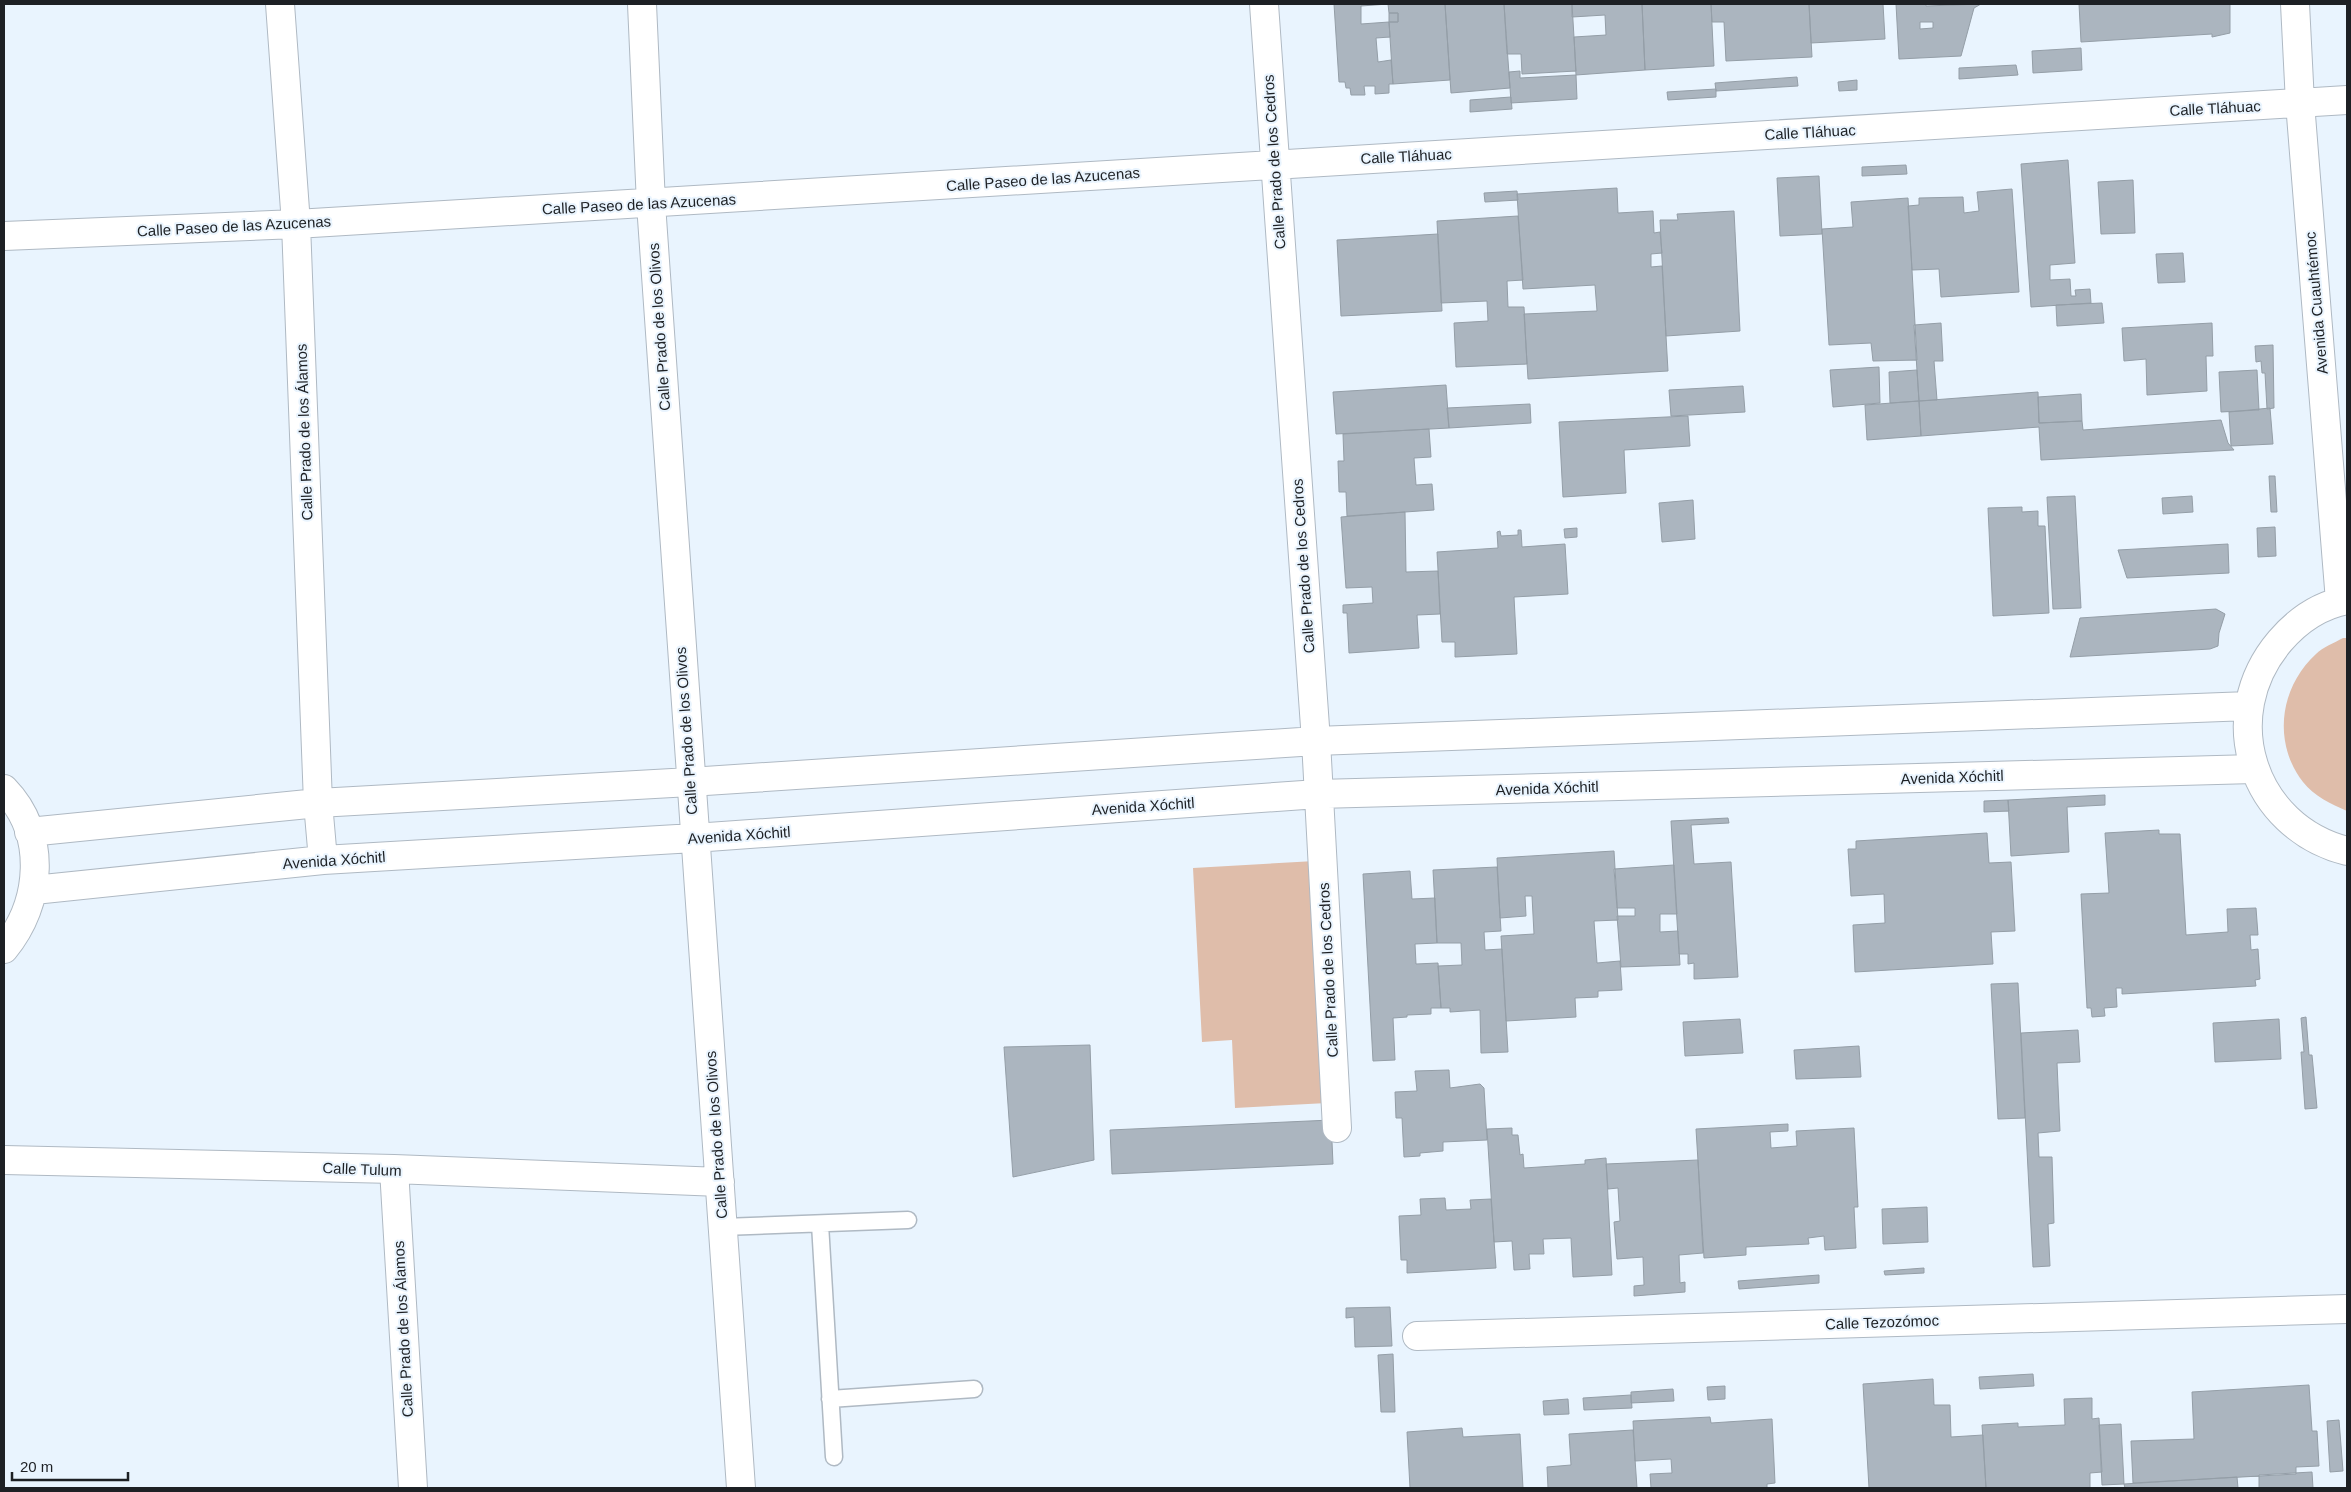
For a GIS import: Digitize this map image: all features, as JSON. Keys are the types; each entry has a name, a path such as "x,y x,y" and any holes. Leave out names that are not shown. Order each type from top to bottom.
{"street":[{"name":"Calle Prado de los Álamos","path":"280,4 296,224 318,803 323,860"},
{"name":"Calle Prado de los Olivos","path":"642,4 650,204 741,1488"},
{"name":"Calle Prado de los Cedros","path":"1264,4 1273,164 1316,741 1337,1128"},
{"name":"Avenida Cuauhtémoc","path":"2295,4 2300,103 2343,600"},
{"name":"Calle Tláhuac","path":"1273,164 2347,100"},
{"name":"Calle Paseo de las Azucenas","path":"4,236 296,224 650,204 1273,164"},
{"path":"2343,600 2312,613 2289,630 2276,645 2256,678 2249,706 2247,727 2254,769 2277,809 2294,825 2313,838 2347,851"},
{"path":"30,832 318,803 690,782 1316,741 2249,706"},
{"name":"Avenida Xóchitl","path":"34,890 323,860 694,838 1318,794 2254,769"},
{"path":"4,789 21,812 30,832 36,870 34,890 26,913 16,935 4,949"},
{"name":"Calle Tulum","path":"4,1160 394,1169 720,1182"},
{"name":"Calle Prado de los Álamos","path":"394,1169 413,1488"},
{"name":"Calle Tezozómoc","path":"1417,1336 2347,1309"}],"lane":[{"path":"723,1227 908,1220"},
{"path":"820,1224 834,1458"},
{"path":"830,1399 974,1388"}],"shaded area":[{"path":"2343,638 2347,638 2347,811 2329,802 2307,787 2293,766 2287,750 2284,733 2284,715 2294,682 2316,654"},
{"path":"1315,861 1327,1103 1235,1108 1232,1040 1202,1042 1193,868"}],"building":[{"path":"1334,4 1388,4 1361,6 1361,24 1389,22 1390,37 1376,38 1378,62 1391,60 1393,84 1389,84 1389,93 1375,94 1375,86 1364,86 1365,95 1351,95 1350,88 1346,88 1345,82 1339,82"},
{"path":"1388,4 1445,4 1450,80 1393,84 1389,22 1398,22 1398,13 1389,13"},
{"path":"1445,4 1504,4 1510,88 1451,93"},
{"path":"1504,4 1572,4 1576,71 1522,74 1521,54 1507,54"},
{"path":"1572,4 1642,4 1645,70 1576,75 1574,37 1606,35 1605,15 1572,17"},
{"path":"1642,4 1711,4 1714,66 1645,70"},
{"path":"1711,4 1809,4 1812,57 1726,61 1724,22 1712,22"},
{"path":"1809,4 1883,4 1885,39 1811,43"},
{"path":"1896,4 1926,4 1926,6 1981,4 1974,8 1961,56 1899,59","holes":["1920,22 1933,22 1933,28 1920,29"]},
{"path":"2079,4 2230,4 2230,33 2212,37 2212,34 2081,42"},
{"path":"1389,13 1398,13 1398,22 1389,22"},
{"path":"2081,48 2082,70 2033,73 2032,51"},
{"path":"2016,65 2018,75 1959,79 1959,68"},
{"path":"1520,71 1520,78 1576,75 1577,99 1511,103 1509,72"},
{"path":"1797,77 1798,86 1716,91 1715,83"},
{"path":"1857,80 1857,90 1839,91 1838,82"},
{"path":"1716,89 1716,97 1668,100 1667,92"},
{"path":"1511,97 1512,109 1470,112 1470,100"},
{"path":"2068,160 2075,263 2050,265 2050,280 2070,279 2071,296 2076,296 2075,290 2090,289 2091,303 2031,307 2021,164"},
{"path":"1906,165 1907,174 1862,176 1862,167"},
{"path":"1819,176 1822,234 1780,236 1777,178"},
{"path":"2133,180 2135,233 2101,234 2098,182"},
{"path":"1617,188 1618,213 1653,211 1654,233 1660,232 1662,253 1651,254 1651,267 1662,266 1668,371 1528,379 1524,314 1597,311 1595,285 1523,289 1517,194"},
{"path":"2012,189 2019,292 1941,297 1939,269 1912,270 1908,206 1919,205 1919,198 1963,197 1964,213 1979,211 1977,192"},
{"path":"1517,191 1518,200 1485,202 1484,193"},
{"path":"1908,198 1917,360 1873,361 1871,343 1829,345 1822,229 1853,227 1851,202"},
{"path":"1734,211 1740,331 1666,336 1660,220 1678,220 1677,214"},
{"path":"1518,216 1523,280 1507,281 1508,307 1524,307 1527,364 1456,367 1454,323 1488,321 1487,301 1441,303 1437,221"},
{"path":"1438,234 1442,311 1341,316 1337,240"},
{"path":"2183,253 2185,282 2158,283 2156,254"},
{"path":"2102,303 2104,323 2057,326 2056,305"},
{"path":"1941,323 1943,361 1934,361 1937,400 1919,401 1914,325"},
{"path":"2212,323 2213,356 2206,356 2207,391 2147,395 2146,359 2124,361 2122,328"},
{"path":"2273,345 2274,408 2267,409 2265,373 2262,373 2261,361 2256,362 2255,346"},
{"path":"1879,367 1880,403 1833,407 1830,370"},
{"path":"1917,370 1919,401 1890,403 1889,372"},
{"path":"2257,370 2259,410 2221,412 2219,372"},
{"path":"1446,385 1449,428 1336,434 1333,392"},
{"path":"1743,386 1745,412 1671,416 1669,390"},
{"path":"2038,392 2039,423 2082,421 2083,430 2221,420 2228,443 2234,450 2041,460 2039,427 1921,436 1919,401"},
{"path":"2081,394 2082,421 2039,423 2038,397"},
{"path":"1919,401 1921,436 1867,440 1865,405"},
{"path":"1530,404 1531,423 1449,428 1447,408"},
{"path":"2270,408 2273,444 2231,446 2229,412"},
{"path":"1688,416 1690,446 1624,450 1626,493 1563,497 1559,422"},
{"path":"1429,429 1431,457 1414,458 1416,485 1432,484 1434,510 1347,516 1346,492 1339,492 1338,461 1344,461 1343,434"},
{"path":"2269,476 2275,476 2277,512 2271,512"},
{"path":"2075,496 2081,608 2053,609 2047,497"},
{"path":"2192,496 2193,512 2163,514 2162,498"},
{"path":"1693,500 1695,539 1662,542 1659,503"},
{"path":"2022,507 2022,512 2038,511 2038,526 2045,526 2049,613 1993,616 1988,508"},
{"path":"1405,512 1406,572 1438,571 1440,614 1417,615 1419,648 1349,653 1347,613 1343,613 1343,605 1373,603 1372,587 1346,588 1341,517"},
{"path":"2275,527 2276,556 2258,557 2257,528"},
{"path":"1577,528 1577,537 1565,538 1564,529"},
{"path":"1518,530 1521,530 1522,547 1565,544 1568,594 1514,597 1517,654 1455,657 1455,642 1442,642 1437,552 1498,548 1497,532 1500,531 1501,536 1518,535"},
{"path":"2228,544 2229,573 2127,578 2118,550"},
{"path":"2216,609 2225,614 2219,633 2218,646 2210,649 2070,657 2080,618"},
{"path":"2105,795 2105,805 2067,807 2069,852 2011,856 2008,800"},
{"path":"2008,800 2009,811 1984,812 1984,801"},
{"path":"1728,818 1729,823 1691,825 1694,864 1731,862 1738,977 1694,979 1694,963 1688,964 1688,954 1679,954 1671,821"},
{"path":"2159,830 2159,834 2180,834 2186,935 2228,932 2227,909 2256,908 2258,935 2250,935 2251,950 2258,949 2260,979 2255,980 2256,986 2122,994 2122,988 2116,988 2117,1007 2104,1008 2105,1016 2092,1017 2091,1008 2087,1008 2081,894 2109,893 2105,833"},
{"path":"1987,833 1989,863 2011,862 2015,931 1991,932 1993,964 1855,972 1853,925 1885,923 1884,894 1851,896 1848,849 1856,849 1856,841"},
{"path":"1614,851 1618,920 1594,921 1597,963 1620,961 1622,990 1598,991 1598,997 1575,998 1576,1017 1506,1021 1501,936 1534,934 1532,896 1525,896 1526,916 1500,918 1497,858"},
{"path":"1674,865 1677,914 1660,914 1660,932 1678,931 1680,965 1621,967 1617,916 1635,916 1635,908 1617,908 1614,869"},
{"path":"1497,867 1501,931 1484,932 1485,950 1502,949 1508,1052 1481,1053 1480,1010 1450,1012 1450,1008 1441,1008 1438,966 1462,965 1461,943 1437,943 1433,870"},
{"path":"1410,871 1412,899 1435,898 1437,943 1415,944 1416,964 1438,963 1441,1008 1431,1008 1431,1014 1407,1015 1407,1017 1393,1018 1395,1060 1373,1061 1363,874"},
{"path":"2018,983 2025,1118 1998,1119 1991,984"},
{"path":"2306,1017 2309,1055 2312,1055 2317,1108 2305,1109 2301,1052 2304,1052 2301,1018"},
{"path":"1740,1019 1743,1053 1685,1056 1683,1022"},
{"path":"2279,1019 2281,1059 2215,1062 2213,1023"},
{"path":"2078,1030 2080,1062 2057,1063 2060,1131 2038,1133 2039,1157 2052,1157 2054,1223 2048,1224 2050,1266 2033,1267 2021,1033"},
{"path":"1090,1045 1094,1160 1013,1177 1004,1047"},
{"path":"1859,1046 1861,1077 1796,1079 1794,1050"},
{"path":"1449,1070 1450,1088 1480,1084 1484,1088 1487,1140 1443,1142 1443,1151 1420,1153 1420,1156 1404,1157 1402,1118 1396,1118 1395,1092 1417,1091 1415,1071"},
{"path":"1331,1120 1333,1164 1112,1174 1110,1130"},
{"path":"1788,1124 1788,1131 1770,1132 1771,1148 1797,1146 1796,1131 1854,1128 1858,1207 1854,1207 1856,1248 1825,1250 1824,1236 1808,1238 1809,1244 1746,1247 1746,1255 1704,1258 1696,1129"},
{"path":"1512,1128 1512,1135 1518,1135 1520,1155 1523,1154 1524,1168 1585,1164 1585,1160 1606,1158 1612,1275 1573,1277 1571,1238 1543,1239 1544,1254 1529,1254 1530,1269 1514,1270 1512,1241 1494,1242 1487,1129"},
{"path":"1698,1160 1703,1253 1679,1255 1680,1283 1685,1282 1685,1292 1634,1296 1634,1286 1644,1285 1643,1257 1617,1259 1614,1222 1620,1221 1618,1188 1608,1189 1606,1164"},
{"path":"1445,1198 1446,1210 1471,1209 1470,1200 1491,1199 1496,1268 1407,1273 1407,1260 1401,1260 1399,1216 1421,1215 1420,1199"},
{"path":"1927,1207 1928,1242 1883,1244 1882,1209"},
{"path":"1924,1268 1924,1273 1885,1275 1884,1271"},
{"path":"1819,1275 1819,1283 1739,1289 1738,1281"},
{"path":"1390,1307 1392,1346 1355,1347 1354,1317 1346,1318 1346,1308"},
{"path":"1393,1354 1395,1412 1381,1412 1378,1355"},
{"path":"2033,1374 2034,1386 1980,1389 1979,1377"},
{"path":"1933,1379 1934,1405 1950,1405 1951,1437 1983,1435 1986,1488 1869,1488 1863,1384"},
{"path":"2309,1385 2312,1431 2317,1431 2319,1466 2296,1467 2296,1474 2133,1483 2131,1441 2194,1439 2192,1392"},
{"path":"1725,1386 1725,1399 1708,1400 1707,1387"},
{"path":"1673,1389 1674,1401 1631,1403 1631,1392"},
{"path":"1631,1395 1632,1408 1584,1410 1583,1398"},
{"path":"2092,1398 2092,1419 2099,1418 2102,1472 2090,1473 2090,1488 1986,1488 1982,1425 2018,1423 2018,1427 2065,1425 2064,1399"},
{"path":"1568,1399 1569,1414 1544,1415 1543,1401"},
{"path":"1710,1417 1711,1423 1772,1419 1775,1483 1767,1484 1767,1488 1651,1488 1650,1474 1672,1473 1671,1459 1635,1461 1633,1421"},
{"path":"2339,1420 2343,1471 2330,1472 2327,1421"},
{"path":"2121,1424 2124,1484 2102,1485 2099,1425"},
{"path":"1462,1428 1463,1437 1520,1434 1523,1488 1410,1488 1407,1432"},
{"path":"1633,1430 1637,1488 1548,1488 1547,1467 1571,1465 1569,1434"},
{"path":"2312,1472 2313,1488 2259,1488 2259,1475"},
{"path":"2237,1477 2238,1488 2125,1488 2124,1484"}]}
